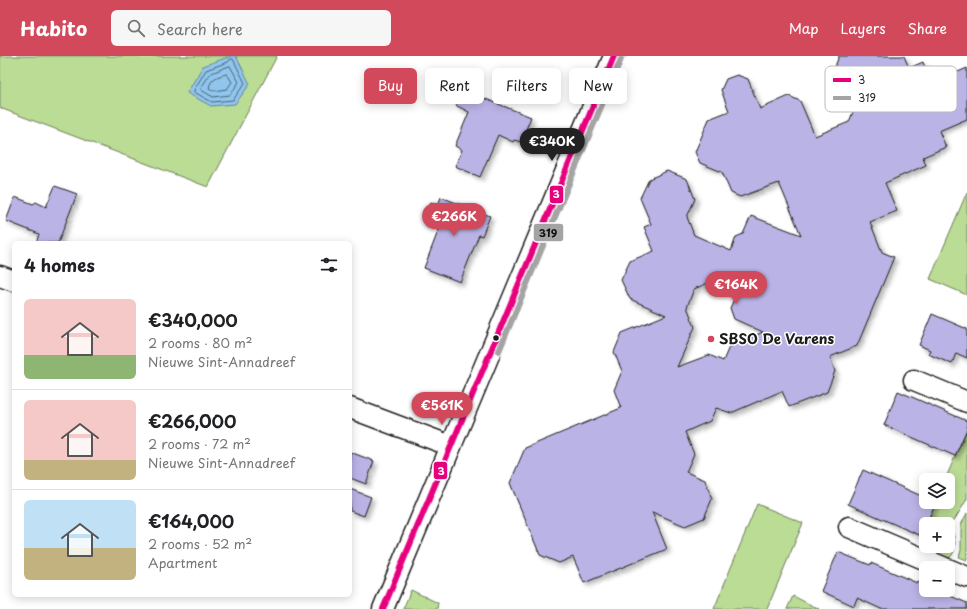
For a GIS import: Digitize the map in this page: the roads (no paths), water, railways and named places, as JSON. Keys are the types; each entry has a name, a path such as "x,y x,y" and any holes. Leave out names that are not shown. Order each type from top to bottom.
{"street":[{"path":"383,609 614,56"},
{"path":"0,276 12,280"},
{"path":"914,380 967,402"},
{"path":"352,409 451,446"},
{"path":"849,528 928,561"},
{"path":"955,572 967,577"}],"water":[{"path":"231,56 236,56 250,84 235,104 211,106 187,93 203,66"}],"place":[{"name":"SBSO De Varens","path":"711,339"}]}
